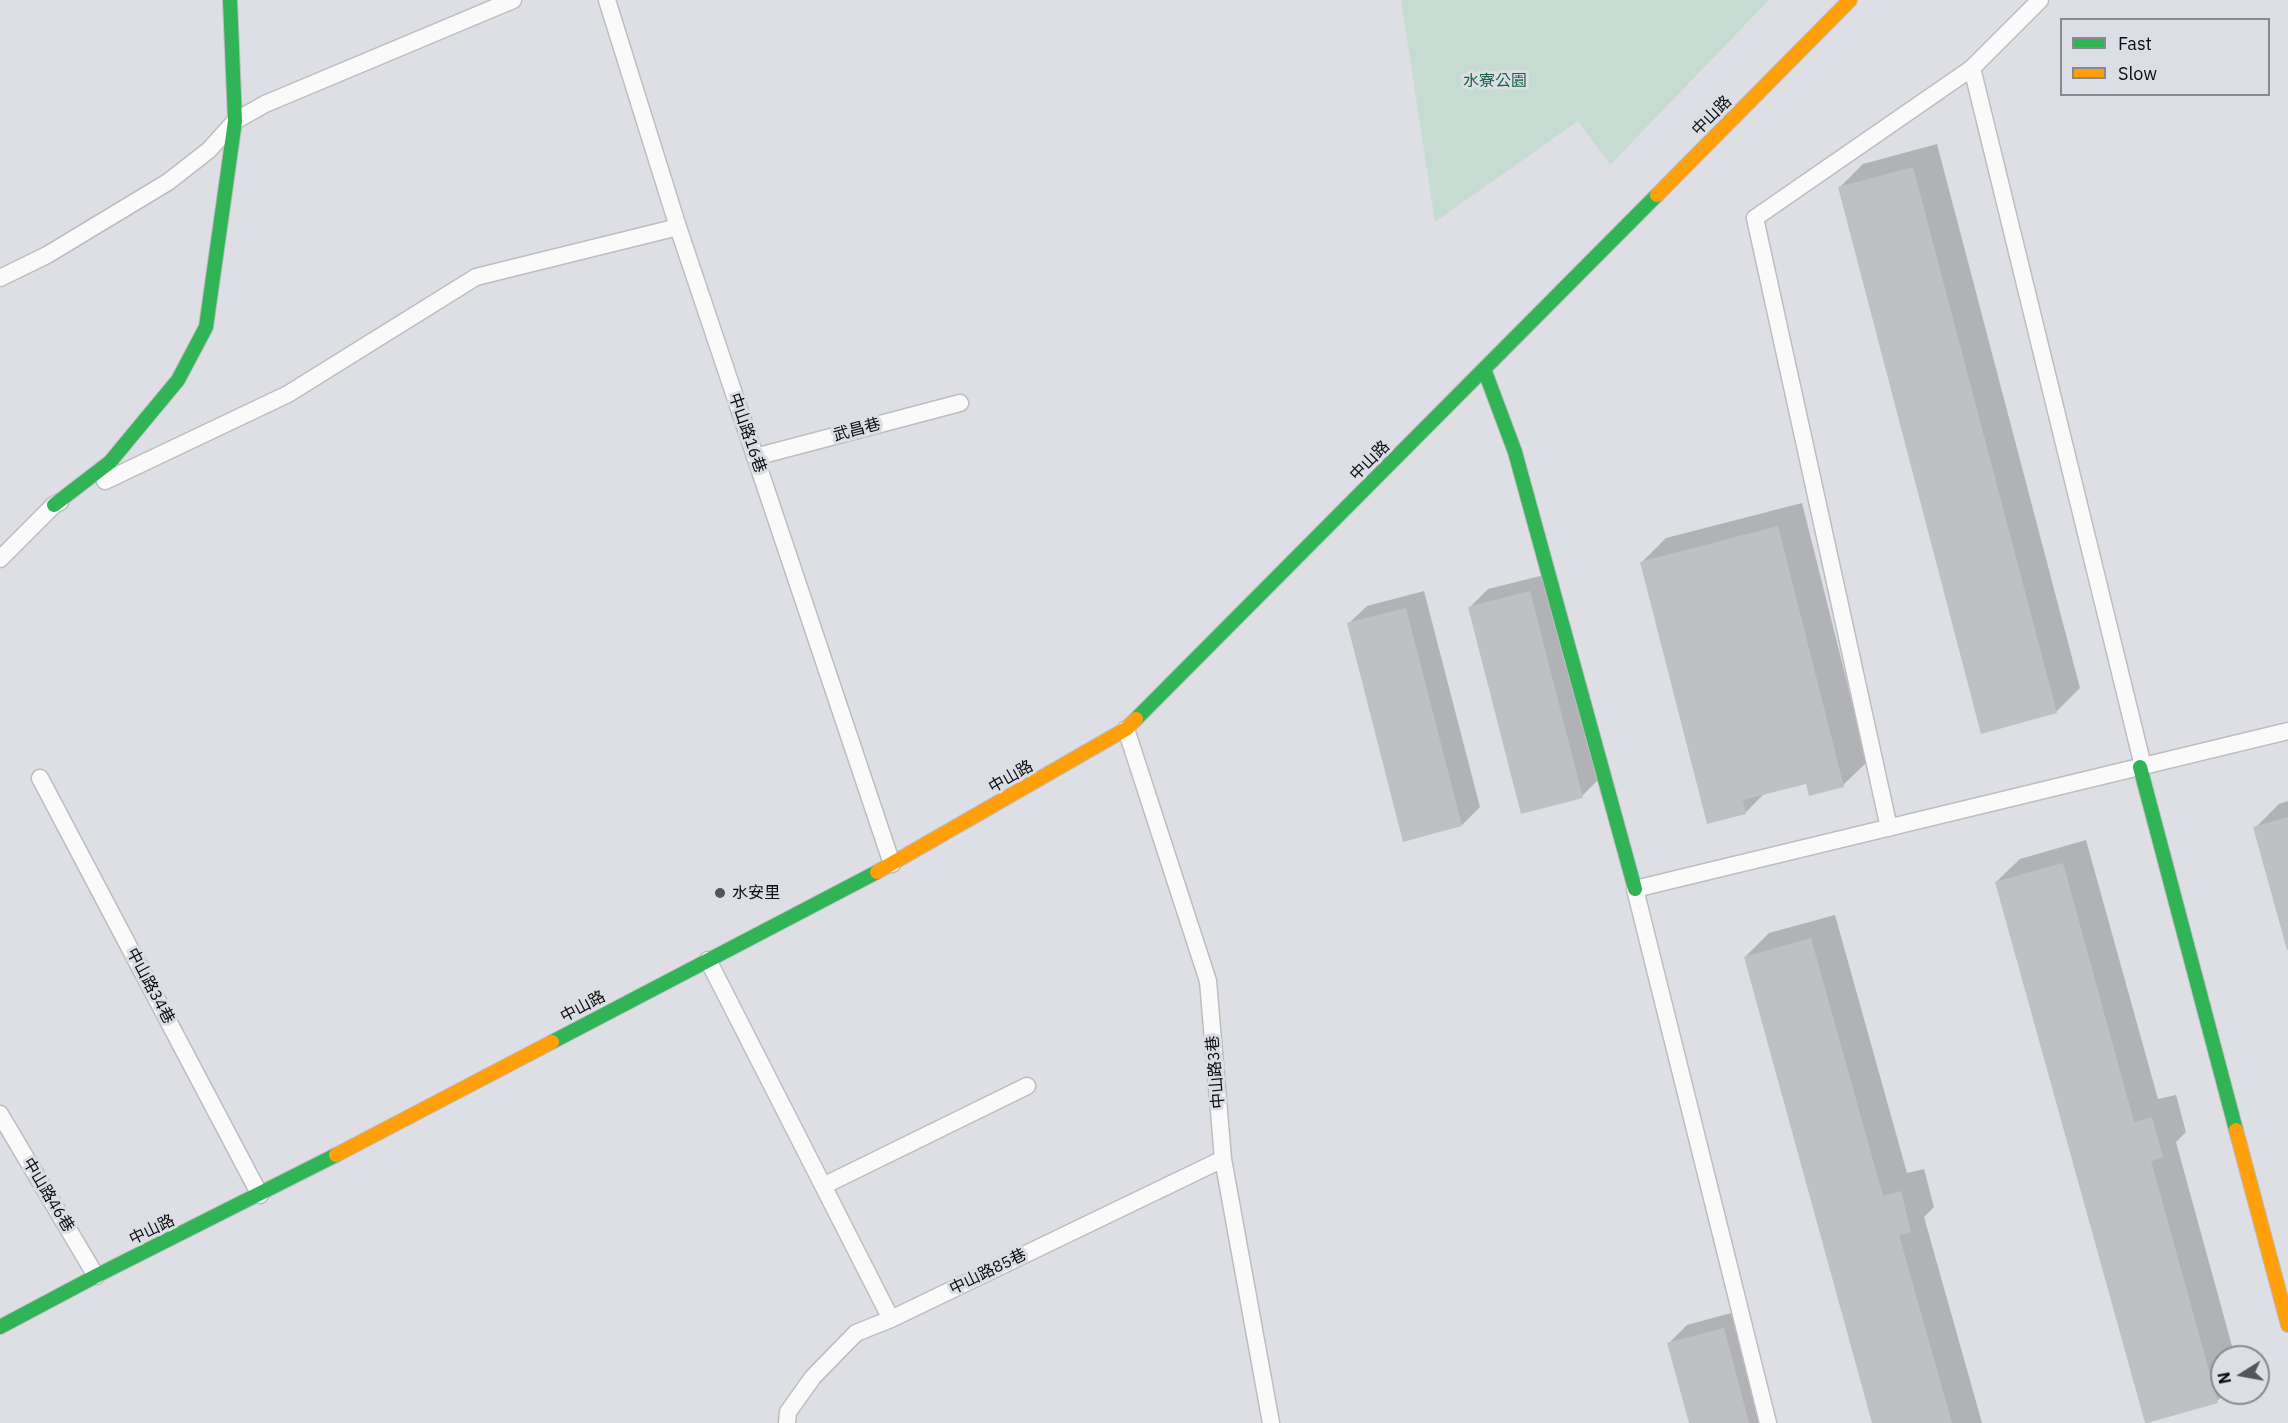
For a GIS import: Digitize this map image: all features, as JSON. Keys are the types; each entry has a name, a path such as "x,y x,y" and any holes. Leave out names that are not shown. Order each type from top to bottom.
{"street":[{"path":"54,505 110,462 178,380 206,327 235,121 230,0"},
{"name":"中山路","path":"0,1327 96,1276 260,1195 892,864 1126,729 1850,0"},
{"path":"1484,369 1515,452 1635,889"},
{"path":"2142,767 2288,1325"}],"lane":[{"path":"0,279 47,255 168,182 209,150 235,121 265,104 513,0"},
{"name":"中山路16巷","path":"607,0 678,227 892,864"},
{"path":"1889,828 1755,218 1972,68 2040,0"},
{"path":"1972,68 2142,767"},
{"path":"0,559 54,505 288,394 476,277 678,227"},
{"name":"武昌巷","path":"755,457 960,403"},
{"name":"中山路3巷","path":"1126,729 1208,981 1223,1159 1271,1423"},
{"path":"1768,1423 1635,889 2288,731"},
{"name":"中山路34巷","path":"40,778 260,1195"},
{"path":"708,960 891,1319"},
{"path":"823,1186 1027,1086"},
{"name":"中山路46巷","path":"0,1114 96,1276"},
{"name":"中山路85巷","path":"787,1423 788,1412 813,1377 856,1334 1223,1159"}],"green space":[{"name":"水寮公園","path":"1401,0 1769,0 1610,165 1578,121 1435,222"}],"building":[{"path":"1913,167 2057,713 1981,734 1838,187"},
{"path":"1778,526 1844,787 1809,796 1806,784 1743,800 1746,814 1707,824 1640,562"},
{"path":"1530,591 1583,798 1521,814 1468,607"},
{"path":"1406,608 1462,826 1403,842 1347,623"},
{"path":"2288,817 2288,950 2287,950 2253,827"},
{"path":"2063,863 2134,1122 2152,1117 2163,1157 2151,1161 2210,1374 2211,1405 2145,1423 1995,882"},
{"path":"1811,938 1883,1196 1901,1191 1911,1232 1899,1235 1952,1423 1872,1423 1744,957"},
{"path":"1724,1328 1749,1423 1689,1423 1667,1343"}],"traffic: fast":[{"path":"54,505 110,462 178,380 206,327 235,121 230,0"},
{"path":"1136,719 1657,195"},
{"path":"1484,369 1515,452 1635,889"},
{"path":"2140,767 2236,1130"},
{"path":"552,1042 877,872"},
{"path":"0,1327 336,1155"}],"traffic: slow":[{"path":"1657,195 1850,0"},
{"path":"877,872 1126,729 1136,719"},
{"path":"336,1155 552,1042"},
{"path":"2236,1130 2288,1325"}],"place":[{"name":"水安里","path":"720,893"}]}
